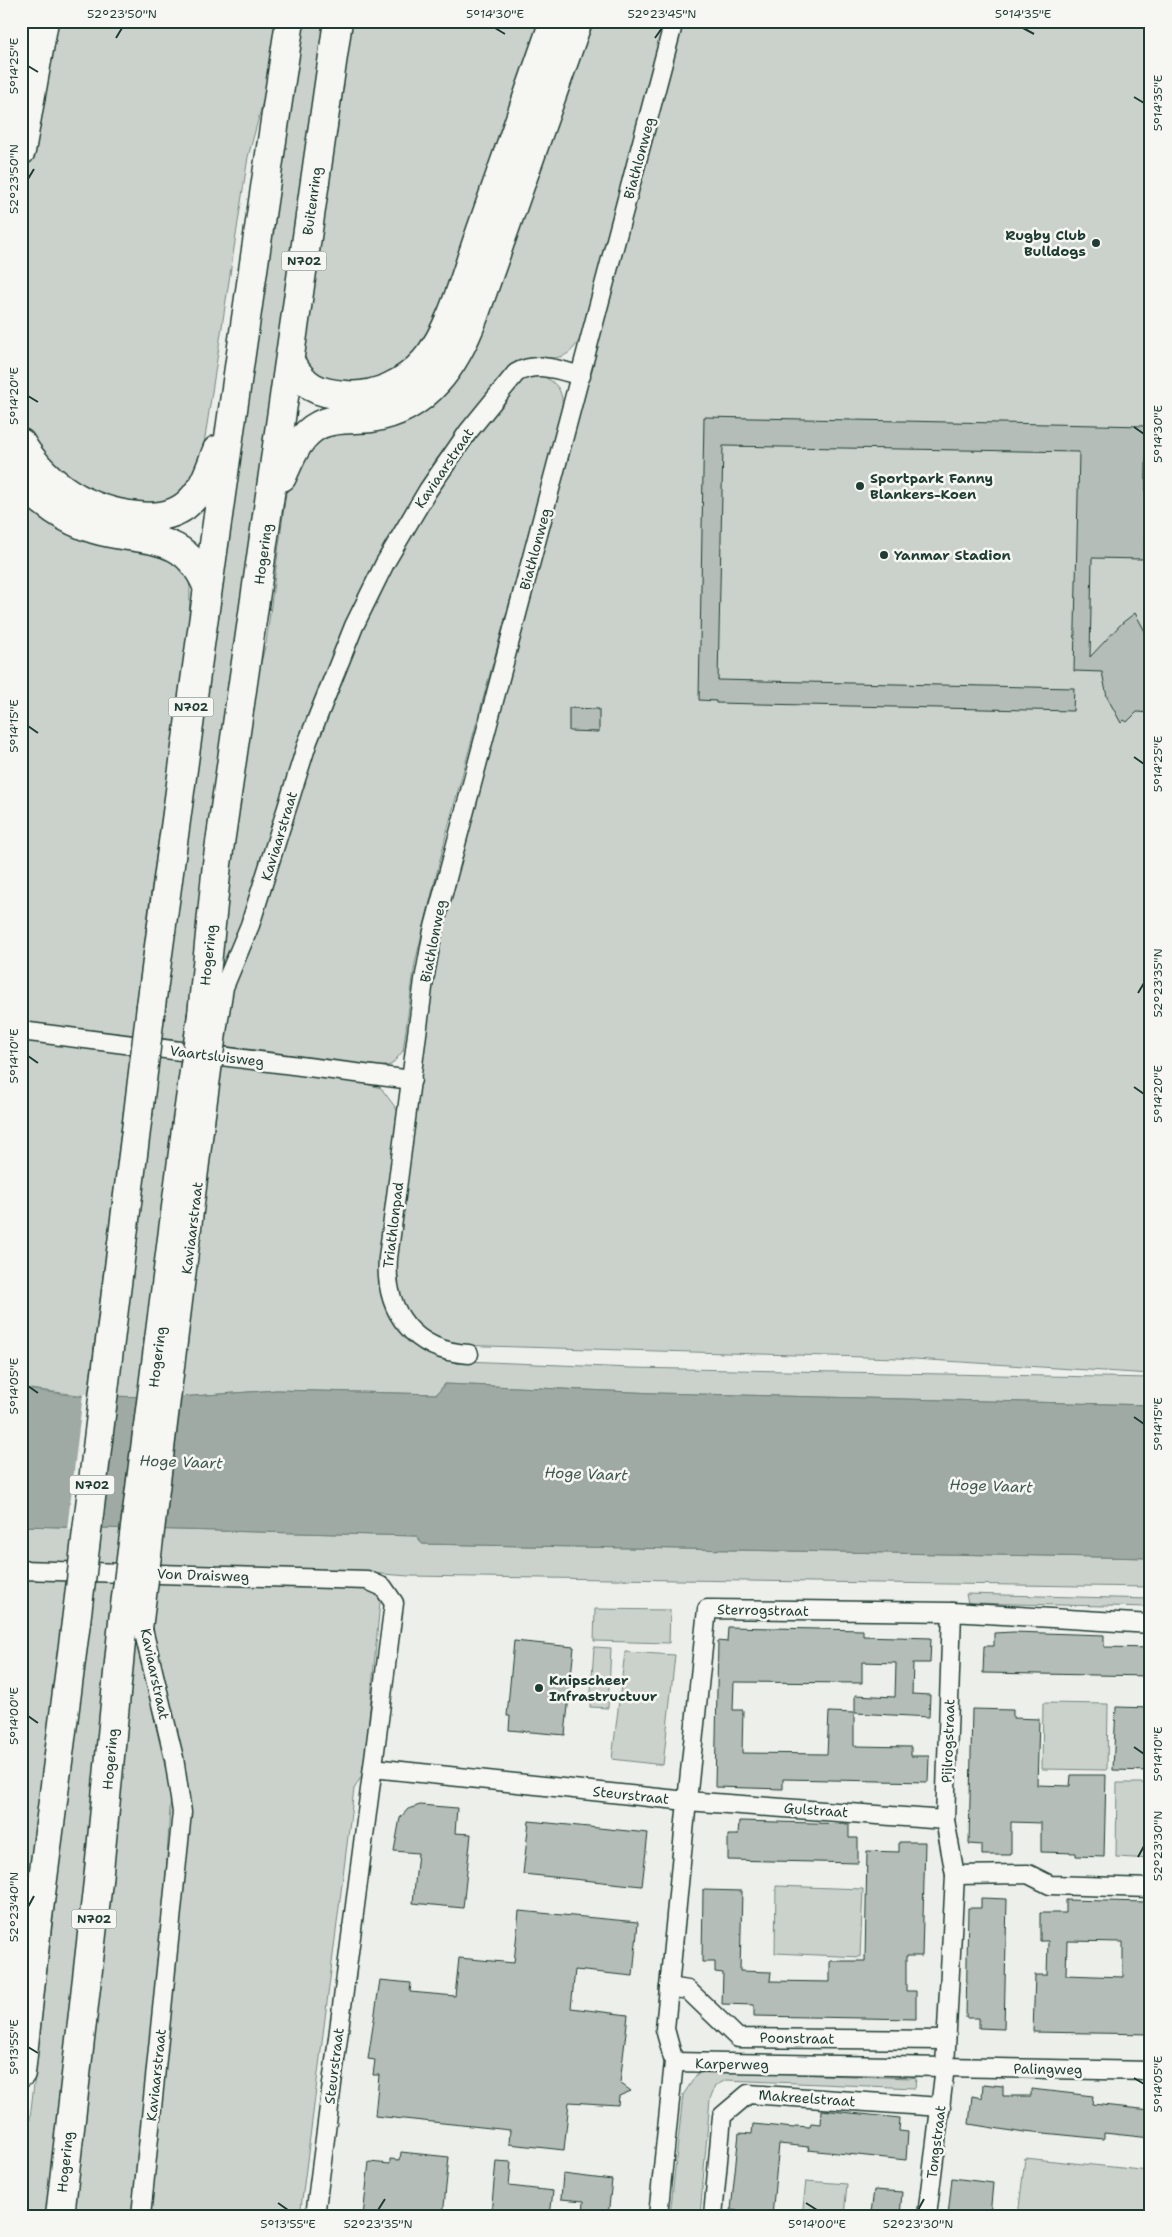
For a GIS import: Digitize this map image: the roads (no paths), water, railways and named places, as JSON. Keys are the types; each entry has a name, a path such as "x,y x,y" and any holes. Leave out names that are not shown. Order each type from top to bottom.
{"highway":[{"path":"21,151 44,21"},
{"name":"N702","path":"21,2074 37,1925 151,1006 207,586 276,103 290,21"},
{"name":"Buitenring","path":"271,501 338,21"},
{"path":"290,362 303,380 319,391 356,396 391,387 403,381 426,360 436,344 459,292 554,21"},
{"path":"271,501 299,442 318,425 329,420 364,419 394,412 425,395 438,383 452,364 471,323 578,21"},
{"path":"21,443 41,471 77,498 113,512 143,517 161,516 184,507 201,489 233,409"},
{"path":"21,480 44,502 82,525 104,532 165,543 184,552 200,570 207,586"},
{"name":"Hogering","path":"60,2216 98,1881 133,1625 210,1016 218,864 271,501"}],"street":[{"name":"Biathlonweg","path":"412,1080 427,962 433,931 674,21"},
{"name":"Kaviaarstraat","path":"210,1016 254,916 324,699 358,618 405,528 468,432 516,373 526,367 537,366 580,376"},
{"name":"Vaartsluisweg","path":"21,1031 412,1080"},
{"name":"Triathlonpad","path":"412,1080 388,1258 389,1294 407,1325 425,1342 444,1350 469,1354"},
{"name":"Von Draisweg","path":"21,1570 367,1580 383,1587"},
{"name":"Steurstraat","path":"315,2216 394,1603 383,1587"},
{"name":"Sterrogstraat","path":"687,1801 707,1609 952,1612"},
{"path":"952,1612 1151,1624"},
{"name":"Pijlrogstraat","path":"944,2067 944,2040 955,1875 945,1820 952,1612"},
{"name":"Kaviaarstraat","path":"133,1625 174,1758 182,1812 141,2216"},
{"name":"Steurstraat","path":"372,1768 687,1801 665,2029 674,2062"},
{"name":"Gulstraat","path":"687,1801 945,1820"},
{"path":"955,1875 1028,1874 1050,1885 1151,1888"},
{"name":"Poonstraat","path":"669,1988 688,1990 738,2038 944,2040"},
{"path":"658,2216 674,2062"},
{"name":"Karperweg","path":"674,2062 944,2067"},
{"name":"Palingweg","path":"944,2067 1151,2071"},
{"name":"Tongstraat","path":"927,2216 941,2107 944,2067"},
{"name":"Makreelstraat","path":"713,2216 722,2116 748,2094 941,2107"}],"water":[{"name":"Hoge Vaart","path":"445,1384 655,1393 1151,1405 1151,1558 422,1544 417,1536 21,1526 21,1388 77,1396 179,1397 277,1390 437,1394"}],"place":[{"name":"Rugby Club Bulldogs","path":"1096,243"},
{"name":"Sportpark Fanny Blankers-Koen","path":"860,486"},
{"name":"Yanmar Stadion","path":"884,555"},
{"name":"Knipscheer Infrastructuur","path":"539,1688"}]}
